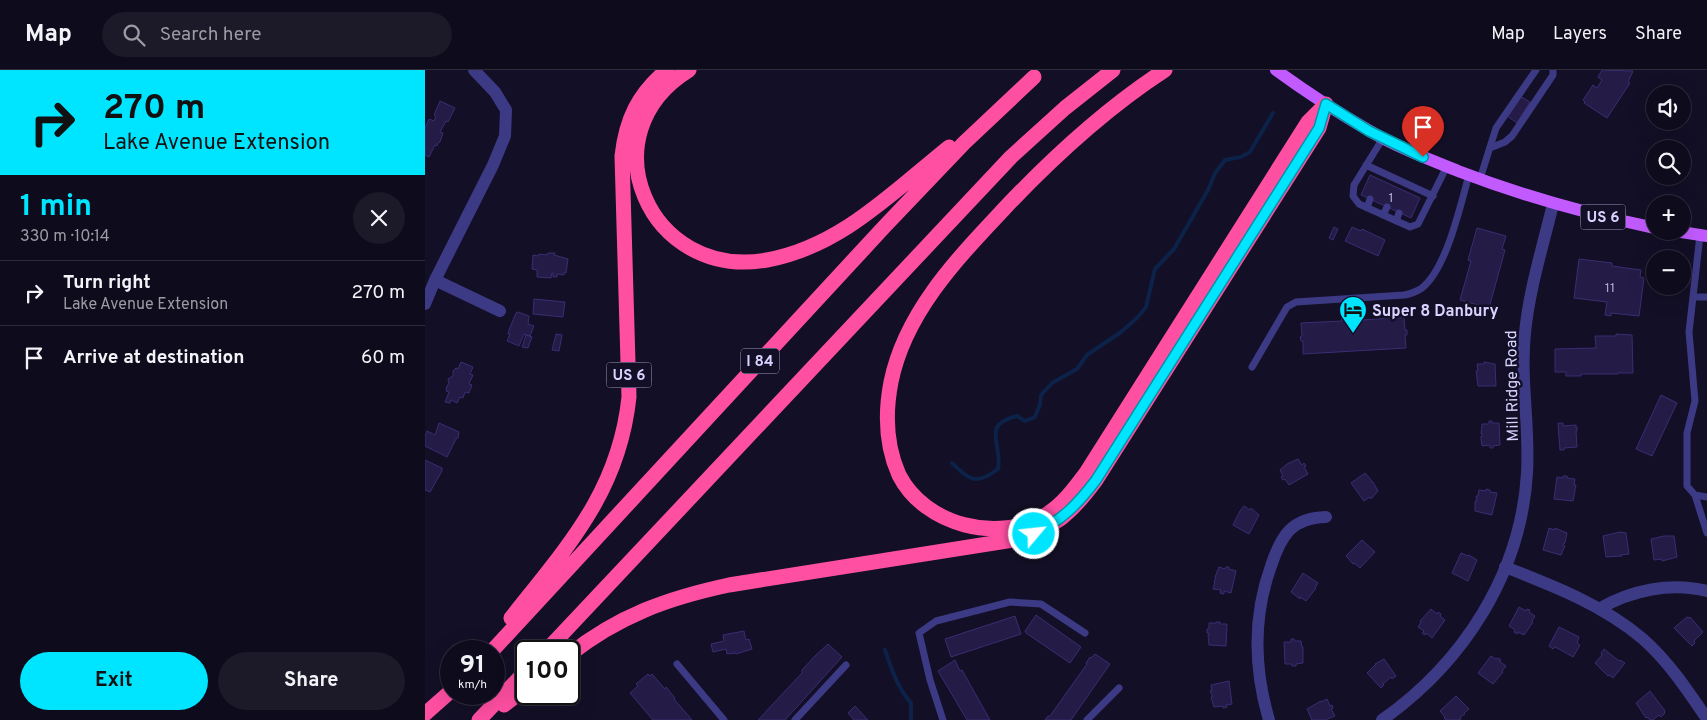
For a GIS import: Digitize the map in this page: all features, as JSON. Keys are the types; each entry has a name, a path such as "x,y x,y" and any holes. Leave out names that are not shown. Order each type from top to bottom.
{"highway":[{"name":"US 6","path":"493,640 563,552 584,522 604,488 621,444 629,397 622,156 625,134 633,112 644,94 667,70"},
{"path":"689,70 667,87 655,101 645,118 639,137 637,157 643,194 662,226 678,241 712,258 748,262 787,255 842,231 877,206 1037,73"},
{"name":"I 84","path":"556,640 1006,163 1046,124 1113,70"},
{"path":"1165,70 1123,100 1086,130 1020,192 950,268 917,316 906,339 895,368 887,409 888,433 892,455 900,476 914,496 930,509 951,520 971,527 1011,528 1030,523 1061,504 1086,473 1308,122 1326,104"},
{"name":"I 84","path":"502,640 884,227 964,143 1037,73"},
{"path":"580,647 609,626 637,612 698,592 1013,540 1034,534 1053,525 1069,513 1096,480 1319,128 1326,104"},
{"path":"479,720 515,682"},
{"path":"485,720 515,697"},
{"path":"425,714 440,701"}],"main road":[{"name":"US 6","path":"1276,70 1326,104 1383,138 1447,166 1553,204 1646,226"}],"street":[{"path":"425,304 435,280 493,165 505,136 506,110 495,92 474,70"},
{"name":"Mill Ridge Road","path":"1382,720 1431,681 1453,656 1475,626 1505,567 1513,545 1523,508 1527,474 1528,438 1525,333 1531,296 1553,204"},
{"path":"435,280 500,311"},
{"path":"1269,720 1262,692 1258,662 1257,633 1259,605 1267,577 1283,537 1291,528 1302,521 1325,517"},
{"path":"1505,567 1566,592 1599,609 1622,624 1643,640 1662,659 1707,719"},
{"path":"1599,609 1622,597 1654,589 1677,587 1707,591"}],"lane":[{"path":"1252,367 1287,307 1296,302 1404,295 1422,288 1440,265 1474,177 1490,148 1496,128 1536,70"},
{"path":"1490,148 1505,142 1512,136 1553,75 1553,70"},
{"path":"1383,138 1354,185 1353,196 1359,204 1396,221 1410,227 1418,224 1447,166"},
{"path":"1366,165 1380,176 1409,189 1433,196"},
{"path":"1367,208 1370,199"},
{"path":"1383,215 1387,207"},
{"path":"1396,221 1399,212"},
{"path":"1703,236 1689,332 1695,401 1687,432 1687,486 1695,496 1707,533"},
{"path":"1693,297 1707,297"},
{"path":"1695,496 1707,496"},
{"path":"943,720 930,680 919,633 937,621 1010,602 1041,604 1085,633"},
{"path":"677,664 724,720"},
{"path":"795,720 846,664"},
{"path":"1087,720 1119,688"}],"building":[{"path":"1602,70 1633,71 1628,82 1630,83 1607,118 1584,103 1583,100 1593,85 1597,88 1602,80 1598,77"},
{"path":"1520,96 1530,102 1517,123 1507,116"},
{"path":"440,101 455,108 440,132 443,133 440,142 437,146 435,145 429,157 425,155 425,128 429,119 434,121 436,116 434,115"},
{"path":"1370,175 1420,198 1411,218 1361,195"},
{"path":"1334,227 1338,229 1333,240 1329,238"},
{"path":"1352,227 1361,231 1362,229 1385,240 1378,256 1345,241"},
{"path":"1477,228 1506,236 1502,249 1505,250 1489,308 1460,300 1471,261 1468,260"},
{"path":"548,253 555,253 554,255 568,259 564,275 557,274 557,277 553,277 552,273 551,278 537,277 537,270 532,269 533,255 547,255"},
{"path":"1579,259 1612,263 1612,266 1641,270 1640,277 1644,278 1639,316 1611,313 1611,316 1605,315 1607,302 1574,298"},
{"path":"534,299 565,302 563,317 533,314"},
{"path":"1363,308 1363,320 1404,317 1405,330 1407,330 1407,335 1405,335 1406,348 1303,354 1303,341 1301,341 1300,337 1302,336 1301,323 1342,321 1341,310"},
{"path":"518,312 529,316 528,324 534,326 530,336 524,334 519,346 507,341 510,334 508,334 509,330"},
{"path":"556,334 562,335 559,351 552,350"},
{"path":"1616,334 1632,335 1633,373 1566,376 1566,372 1555,372 1555,349 1596,348 1595,336 1616,336"},
{"path":"526,335 532,337 528,348 522,347"},
{"path":"461,362 473,367 470,374 473,375 469,384 472,385 469,393 465,392 463,398 460,397 457,403 451,400 450,403 445,402 449,392 446,391 449,383 448,379 453,376 453,371 456,368 458,369"},
{"path":"1484,362 1495,364 1496,386 1478,386 1477,364 1484,364"},
{"path":"1661,395 1677,403 1652,456 1636,449"},
{"path":"1489,421 1499,423 1500,445 1493,446 1493,448 1490,448 1490,445 1482,446 1482,424 1489,424"},
{"path":"439,423 459,432 458,438 447,457 425,446 427,431 435,435"},
{"path":"1558,423 1563,423 1563,426 1576,425 1577,447 1560,450"},
{"path":"1298,459 1302,465 1304,463 1306,466 1304,467 1308,474 1289,485 1281,477 1283,476 1280,470"},
{"path":"425,460 442,468 430,492 425,490"},
{"path":"1365,473 1378,491 1371,499 1370,497 1364,501 1351,483"},
{"path":"1563,476 1575,479 1574,485 1576,485 1573,501 1554,499 1557,477 1563,478"},
{"path":"1486,489 1497,493 1492,515 1475,511 1475,501 1477,501 1476,496 1478,496 1479,490 1486,491"},
{"path":"1244,506 1250,510 1251,508 1259,515 1249,534 1233,525"},
{"path":"1549,528 1555,530 1555,528 1567,533 1561,555 1543,550"},
{"path":"1620,532 1626,533 1629,554 1606,557 1603,536"},
{"path":"1674,536 1677,557 1662,561 1662,559 1654,560 1651,539"},
{"path":"1362,540 1375,552 1360,568 1353,564 1346,556"},
{"path":"1461,553 1477,560 1468,581 1452,573"},
{"path":"1219,567 1225,569 1229,567 1229,569 1236,571 1231,593 1224,591 1224,594 1220,593 1221,590 1213,589"},
{"path":"1303,573 1318,583 1306,601 1291,592"},
{"path":"1519,607 1526,611 1527,609 1530,610 1529,612 1535,616 1524,635 1518,632 1517,634 1509,626"},
{"path":"1431,609 1437,614 1438,612 1441,614 1440,616 1445,620 1432,638 1426,633 1425,635 1422,633 1424,631 1418,627 1420,621"},
{"path":"1036,615 1081,647 1070,663 1026,633 1025,631"},
{"path":"1015,616 1021,634 951,657 945,639"},
{"path":"1687,617 1690,617 1703,632 1694,641 1695,643 1692,646 1674,628"},
{"path":"1209,623 1227,624 1226,646 1209,645 1207,629 1209,629"},
{"path":"1559,627 1579,637 1577,643 1580,645 1573,657 1555,647 1553,649 1549,646"},
{"path":"744,631 746,640 749,639 752,649 736,654 727,654 726,649 713,652 711,644 724,641 723,635"},
{"path":"1291,639 1301,641 1303,647 1303,663 1296,664 1296,666 1285,664 1284,642 1291,642"},
{"path":"828,644 842,657 785,720 758,720 802,673 802,670"},
{"path":"1604,649 1619,661 1625,663 1613,678 1608,676 1595,663 1602,655 1601,653"},
{"path":"1095,654 1110,664 1071,720 1045,720 1050,716 1090,657"},
{"path":"1491,656 1501,660 1499,661 1506,666 1493,684 1478,673"},
{"path":"1384,659 1396,676 1392,679 1391,677 1381,688 1367,673 1375,664"},
{"path":"955,660 990,720 967,720 938,671"},
{"path":"648,674 650,676 652,674 665,689 666,687 692,720 653,720 630,693 638,686 636,684"},
{"path":"1229,681 1232,704 1226,705 1227,707 1223,708 1223,706 1214,707 1210,691 1212,691 1211,685"},
{"path":"1650,691 1665,711 1661,717 1659,715 1653,720 1646,718 1636,703"},
{"path":"1456,696 1469,709 1459,720 1446,720 1440,711"},
{"path":"1327,699 1330,706 1332,705 1333,708 1331,709 1335,716 1325,720 1312,720 1307,709"},
{"path":"855,706 868,720 854,720 848,713"}],"waterway":[{"path":"952,463 973,479 984,478 998,469 999,460 995,437 999,425 1017,416 1025,421 1035,417 1041,395 1052,383 1077,369 1087,355 1121,332 1138,317 1146,307 1155,269 1174,249 1208,190 1215,173 1225,160 1241,157 1250,152 1273,113"},
{"path":"885,650 898,684 911,703 911,720"}],"place":[{"name":"Super 8 Danbury","path":"1353,334"}],"route":[{"path":"1034,534 1053,525 1069,513 1096,480 1319,128 1326,104 1369,131 1423,157"}]}
